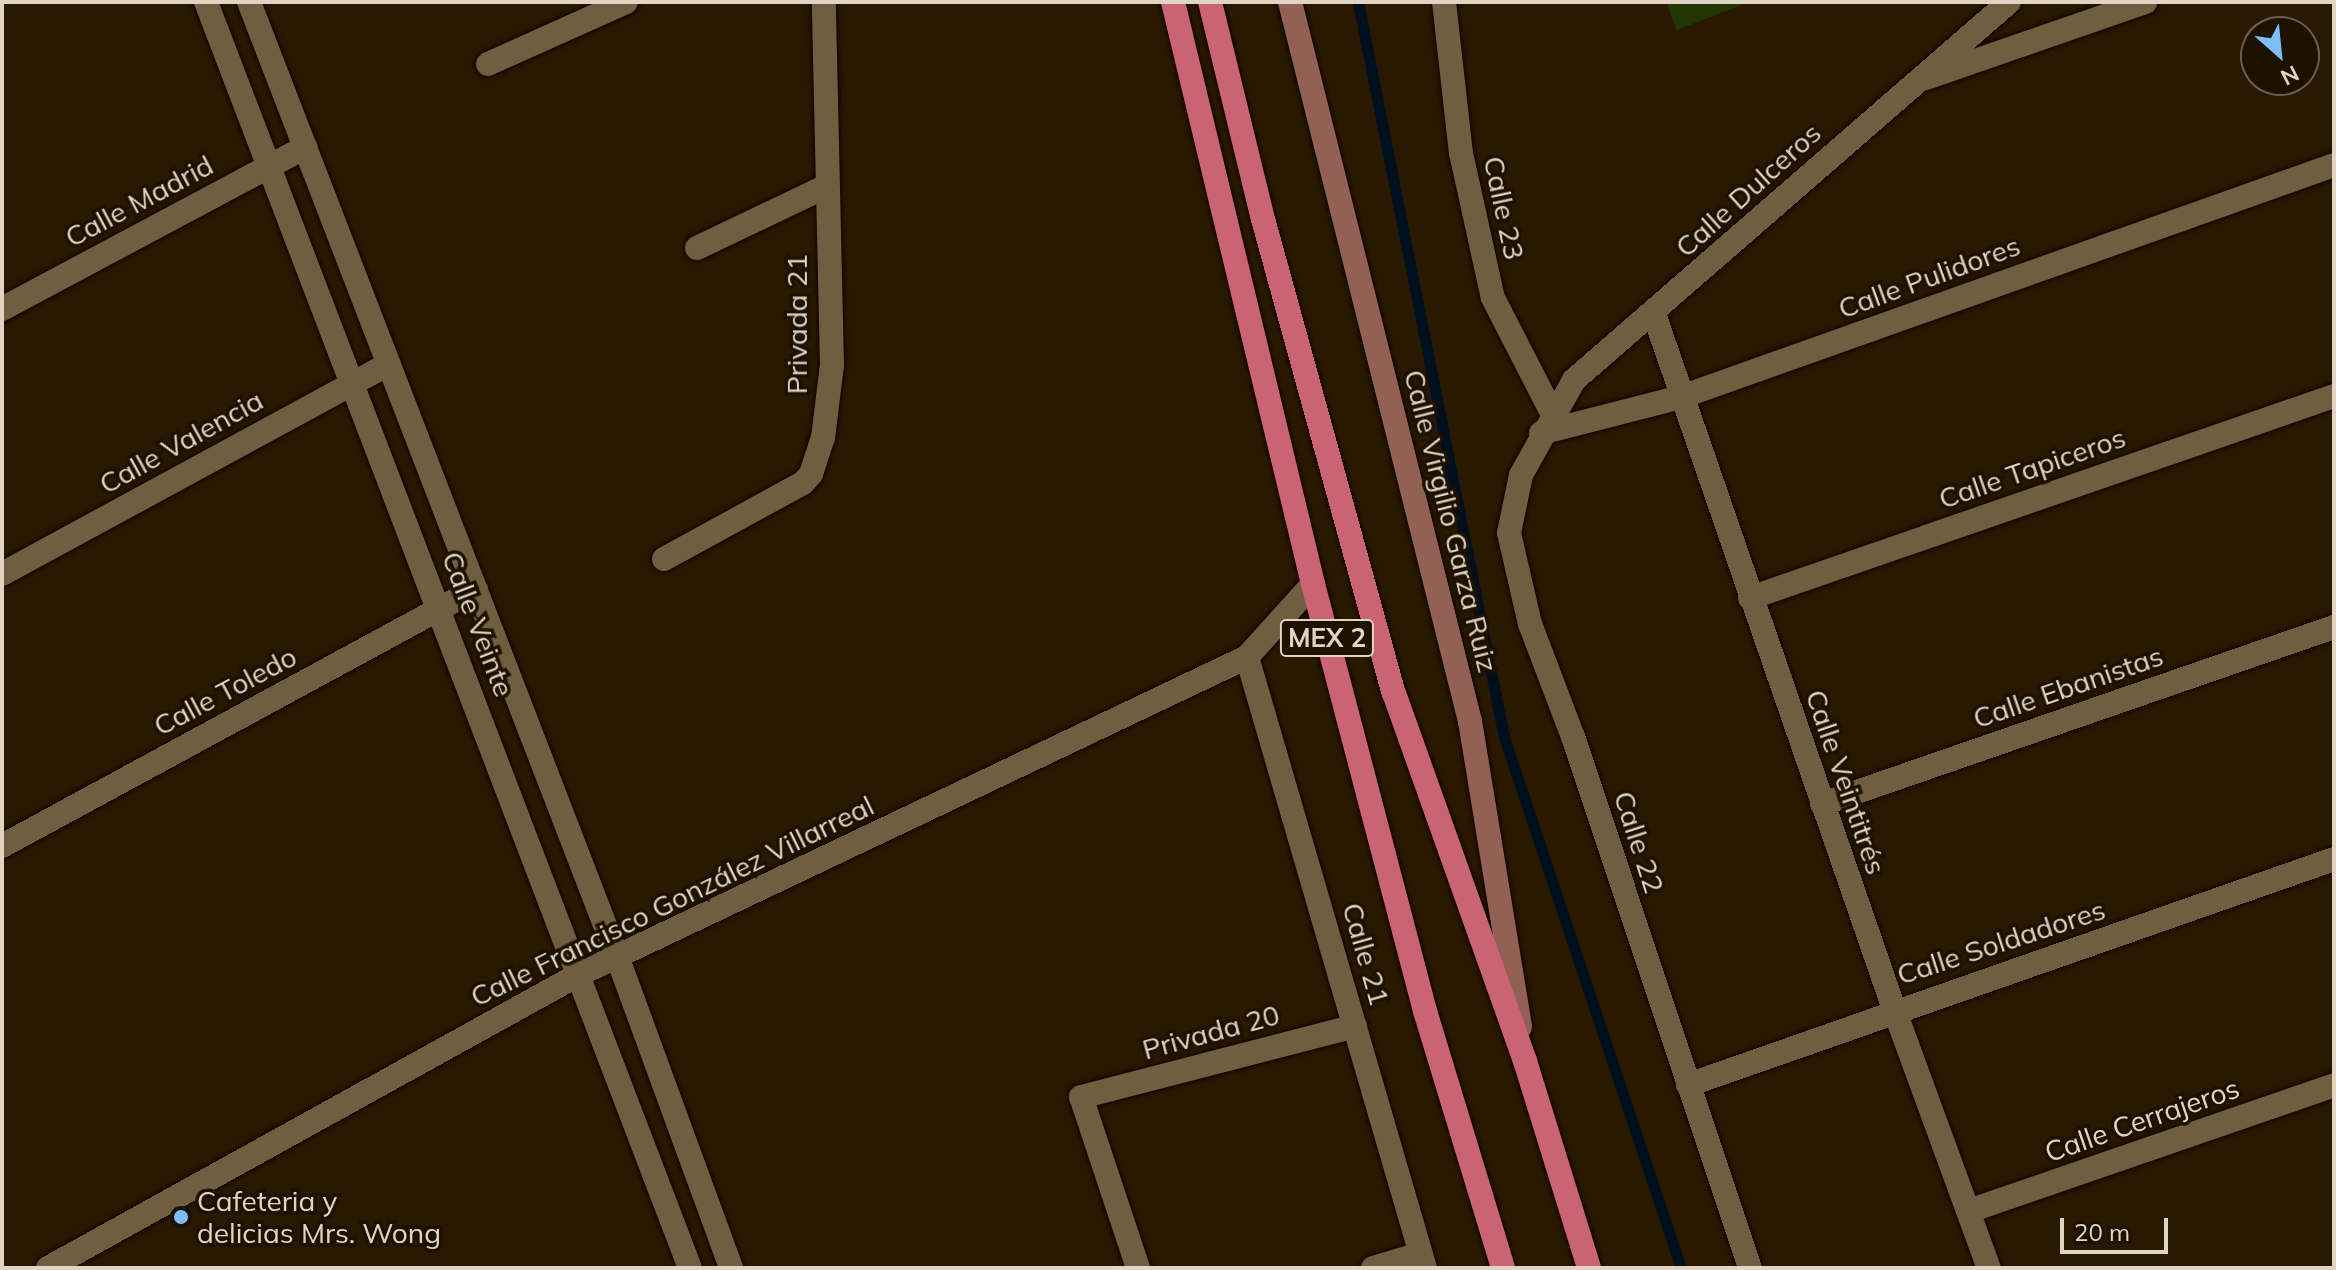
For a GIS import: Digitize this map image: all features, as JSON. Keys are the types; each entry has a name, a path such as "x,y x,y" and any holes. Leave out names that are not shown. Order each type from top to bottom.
{"highway":[{"name":"MEX 2","path":"1173,2 1313,584 1425,1011 1503,1268"},
{"name":"MEX 2","path":"1210,2 1263,219 1394,693 1525,1061 1589,1268"}],"main road":[{"name":"Calle Virgilio Garza Ruiz","path":"1290,2 1470,721 1525,1061"}],"street":[{"name":"Calle Veinte","path":"206,2 690,1268"},
{"name":"Calle Veinte","path":"249,2 617,956 731,1268"},
{"path":"488,64 626,2"},
{"name":"Privada 21","path":"664,559 811,474 823,438 832,365 825,187 824,2"},
{"name":"Calle 23","path":"1444,2 1461,153 1493,298 1546,423"},
{"name":"Calle Dulceros","path":"1546,423 1574,380 1654,314 1913,83 2009,2"},
{"path":"1913,83 2145,2"},
{"name":"Calle Madrid","path":"2,309 305,147"},
{"name":"Calle Pulidores","path":"1546,423 1681,397 2334,165"},
{"path":"697,248 825,187"},
{"name":"Calle Veintitrés","path":"1654,314 1822,804 1989,1268"},
{"name":"Calle Valencia","path":"2,574 389,364"},
{"name":"Calle Tapiceros","path":"1750,598 2334,396"},
{"name":"Calle 22","path":"1546,423 1521,475 1509,533 1530,624 1573,737 1750,1268"},
{"name":"Calle Francisco González Villarreal","path":"48,1268 578,975 1247,657 1313,584"},
{"name":"Calle Toledo","path":"2,846 476,589"},
{"name":"Calle Ebanistas","path":"1822,804 2334,627"},
{"name":"Calle 21","path":"1247,657 1423,1261"},
{"name":"Calle Soldadores","path":"1688,1085 1894,1009 2334,859"},
{"name":"Privada 20","path":"1138,1268 1081,1097 1355,1026"},
{"name":"Calle Cerrajeros","path":"1969,1211 2334,1085"},
{"path":"1373,1268 1423,1261"}],"green space":[{"path":"1666,2 1749,2 1677,30"}],"waterway":[{"path":"1358,2 1504,737 1681,1268"}],"place":[{"name":"Cafeteria y delicias Mrs. Wong","path":"181,1217"}]}
